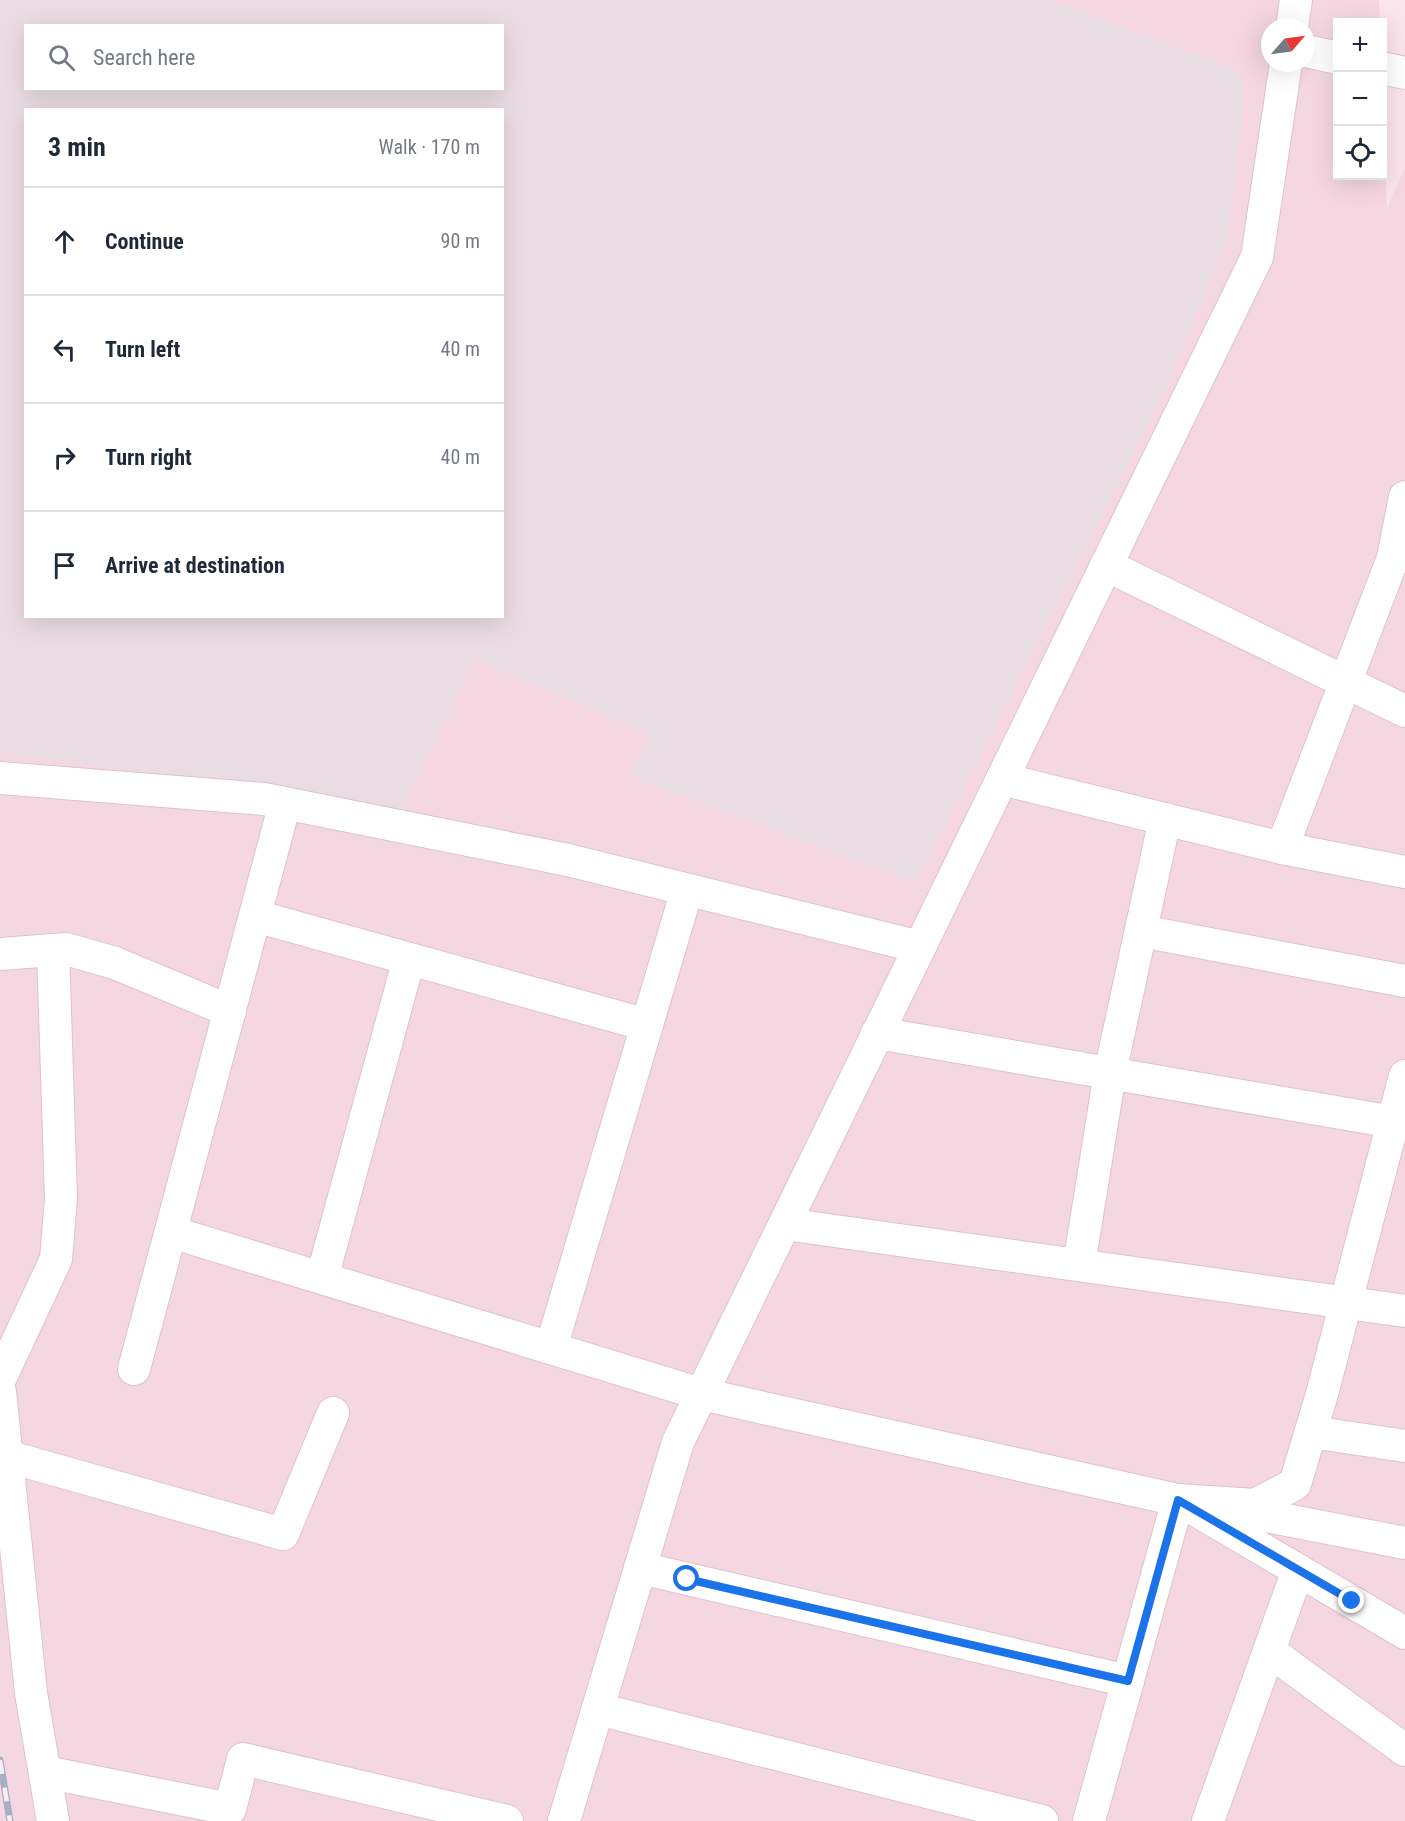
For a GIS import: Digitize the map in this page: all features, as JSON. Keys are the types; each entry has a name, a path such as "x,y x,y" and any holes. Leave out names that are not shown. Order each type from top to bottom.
{"street":[{"path":"1293,18 1296,0"},
{"path":"1315,53 1333,57"},
{"path":"1387,69 1405,73"},
{"path":"564,1821 678,1442 1257,257 1286,72"},
{"path":"1282,848 1392,558 1405,497"},
{"path":"1106,565 1405,711"},
{"path":"0,778 264,799 568,860 920,947"},
{"path":"1002,779 1282,848 1405,872"},
{"path":"134,1369 285,804"},
{"path":"1079,1265 1110,1073 1166,819"},
{"path":"552,1348 687,890"},
{"path":"255,916 646,1025"},
{"path":"1141,931 1405,981"},
{"path":"0,954 66,949 115,963 230,1011"},
{"path":"0,1379 56,1259 61,1198 53,950"},
{"path":"322,1278 409,959"},
{"path":"878,1033 1393,1122"},
{"path":"1178,1500 1255,1505 1295,1484 1346,1302 1394,1164 1393,1122 1405,1076"},
{"path":"785,1224 1405,1311"},
{"path":"171,1232 701,1394 1178,1500 1405,1543"},
{"path":"0,1392 31,1693 53,1821"},
{"path":"6,1456 283,1534 333,1413"},
{"path":"1311,1432 1405,1446"},
{"path":"1178,1500 1405,1633"},
{"path":"1089,1821 1178,1500"},
{"path":"640,1568 1128,1681"},
{"path":"1208,1821 1298,1570"},
{"path":"1269,1650 1405,1750"},
{"path":"598,1709 1042,1821"},
{"path":"45,1772 229,1815 243,1759 507,1821"}],"shaded area":[{"path":"0,0 1379,0 1380,18 1333,18 1333,180 1386,180 1387,208 1405,168 1405,1821 0,1821"},
{"path":"0,0 1051,0 1242,72 1244,106 1227,238 1168,385 916,883 629,776 650,734 474,659 402,811 0,752"}],"railway":[{"path":"0,1760 10,1821"}],"route":[{"path":"687,1579 1128,1681 1178,1500 1352,1601"}]}
